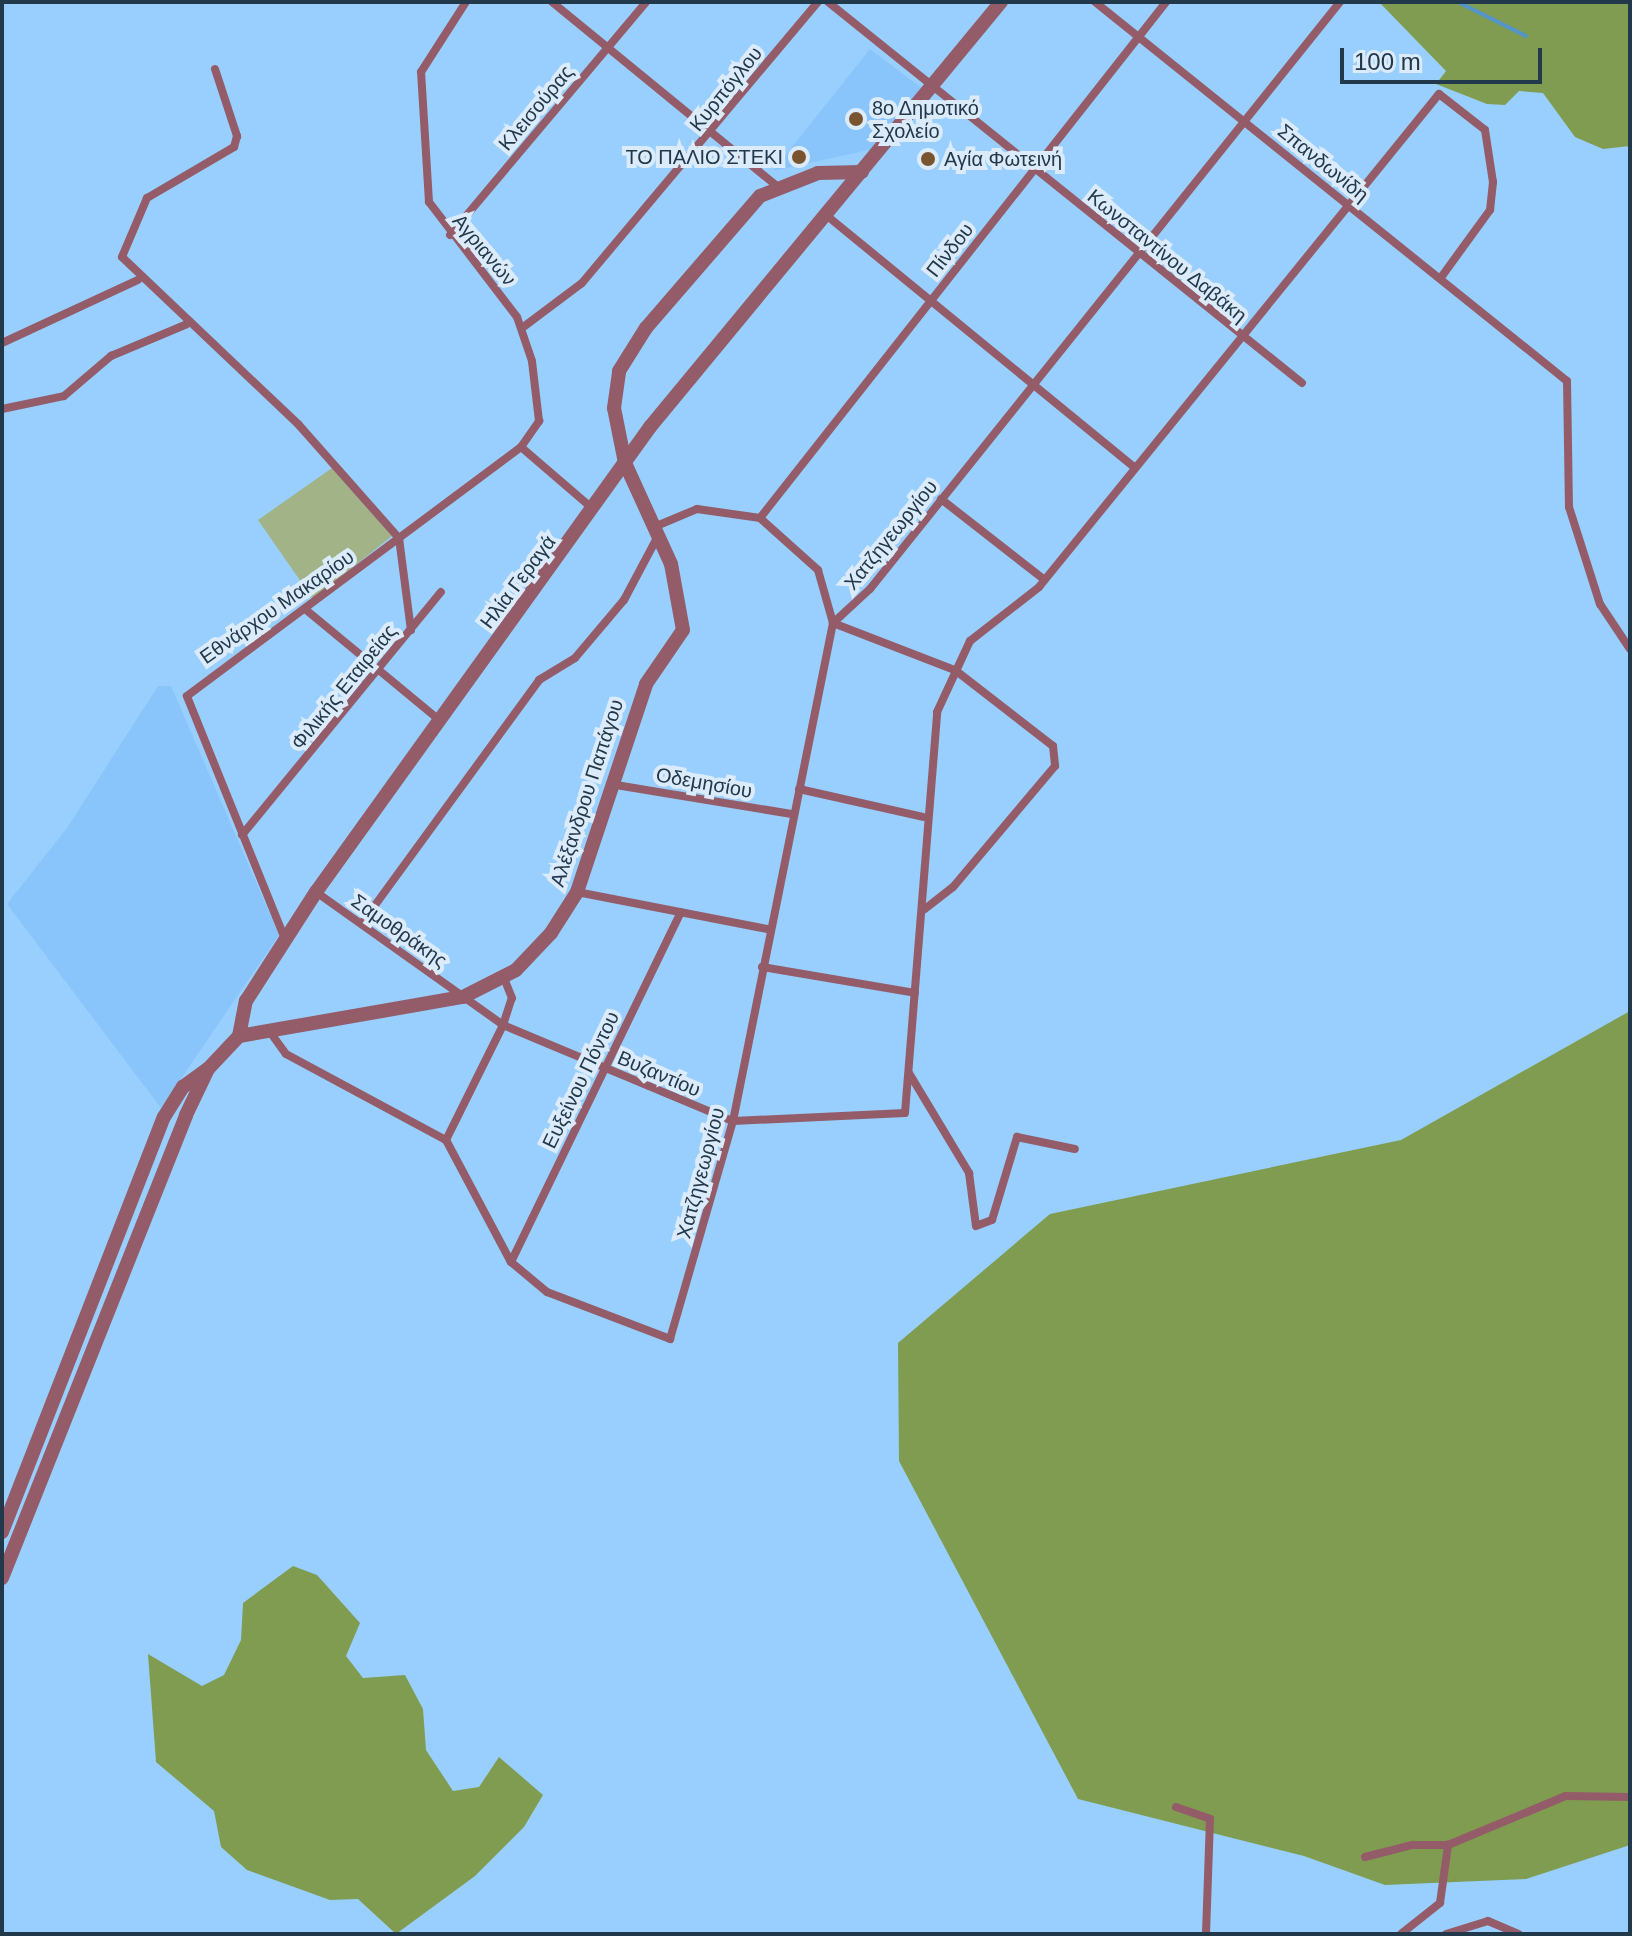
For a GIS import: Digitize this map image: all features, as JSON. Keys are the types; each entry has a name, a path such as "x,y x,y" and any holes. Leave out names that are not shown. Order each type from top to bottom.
{"street":[{"name":"Αγριανών","path":"466,2 423,64 429,202 450,235 522,328 540,406 533,434 521,447"},
{"path":"552,2 714,129 778,187"},
{"name":"Κλεισούρας","path":"450,235 646,2"},
{"name":"Κυρπόγλου","path":"522,328 582,283 818,2"},
{"name":"Κωνσταντίνου Δαβάκη","path":"828,2 1302,383"},
{"path":"862,172 1001,2"},
{"name":"Σπανδωνίδη","path":"1095,2 1533,347 1567,381 1569,507 1600,604 1630,649"},
{"name":"Πίνδου","path":"760,518 1166,2"},
{"name":"Χατζηγεωργίου","path":"511,1262 547,1292 670,1339 733,1121 767,929 833,623 941,499 1340,2"},
{"path":"215,69 237,136 234,147 147,198 122,257 138,280 298,424 399,538"},
{"path":"1075,1149 1017,1137 992,1220 976,1226 969,1173 909,1073 925,909 923,817 937,712 955,670 979,631 1020,604 1243,337 1347,203 1439,94 1485,130 1493,182 1490,210 1442,276"},
{"name":"Αλέξανδρου Παπάγου","path":"239,1036 463,997 504,978 540,946 577,892 610,783 646,684 683,630 680,595 625,463 614,408 631,349 760,196 818,173 862,172"},
{"name":"Ηλία Γεραγά","path":"239,1036 246,1001 316,892 438,719 594,510 625,463 862,172"},
{"path":"826,215 1135,468"},
{"path":"2,343 138,280"},
{"path":"2,409 64,396 111,356 187,324"},
{"path":"521,447 594,510"},
{"name":"Εθνάρχου Μακαρίου","path":"285,939 187,696 521,447"},
{"path":"941,499 1041,577"},
{"path":"362,923 539,680 575,658 624,600 656,532 697,509 760,518 818,570 833,623 955,670 1058,758 953,887 925,909"},
{"name":"Φιλικής Εταιρείας","path":"242,835 411,630 399,538"},
{"path":"411,630 441,592"},
{"path":"305,609 438,719"},
{"name":"Οδεμησίου","path":"610,783 792,814"},
{"path":"799,789 923,817"},
{"name":"Σαμοθράκης","path":"316,892 463,997"},
{"path":"577,892 767,929"},
{"name":"Ευξείνου Πόντου","path":"511,1262 681,912"},
{"path":"762,967 915,993"},
{"path":"446,1140 503,1025 512,998 504,978"},
{"name":"Βυζαντίου","path":"463,997 503,1025 733,1121 905,1113 909,1073"},
{"path":"270,1032 286,1054 446,1140 511,1262"},
{"path":"2,1532 164,1117 183,1087 208,1069 239,1036"},
{"path":"2,1578 208,1069"},
{"path":"1365,1857 1412,1845 1448,1845 1566,1796 1630,1797"},
{"path":"1176,1807 1210,1819 1206,1934"},
{"path":"1401,1934 1440,1903 1448,1845"},
{"path":"1446,1934 1488,1921 1518,1934"}],"shaded area":[{"name":"8ο Δημοτικό Σχολείο","path":"870,49 924,90 878,148 773,171"},
{"path":"158,686 171,686 279,935 161,1108 7,904 67,828"}],"green space":[{"path":"1379,2 1630,2 1630,146 1603,149 1575,137 1543,93 1519,91 1505,105 1487,104 1436,84 1446,71"},
{"path":"332,468 392,536 313,599 258,520"},
{"path":"1630,1011 1630,1845 1526,1879 1385,1885 1304,1856 1078,1799 899,1461 898,1343 1050,1214 1401,1140"},
{"path":"293,1566 317,1575 360,1623 346,1656 363,1678 405,1675 423,1709 426,1750 453,1791 479,1787 499,1757 543,1795 524,1827 475,1876 396,1934 358,1899 330,1900 247,1870 221,1847 214,1811 156,1762 148,1654 202,1686 224,1675 241,1640 243,1603"}],"waterway":[{"path":"1458,2 1526,36"}],"place":[{"name":"8ο Δημοτικό Σχολείο","path":"856,119"},
{"name":"ΤΟ ΠΑΛΙΟ ΣΤΕΚΙ","path":"799,157"},
{"name":"Αγία Φωτεινή","path":"928,159"}]}
